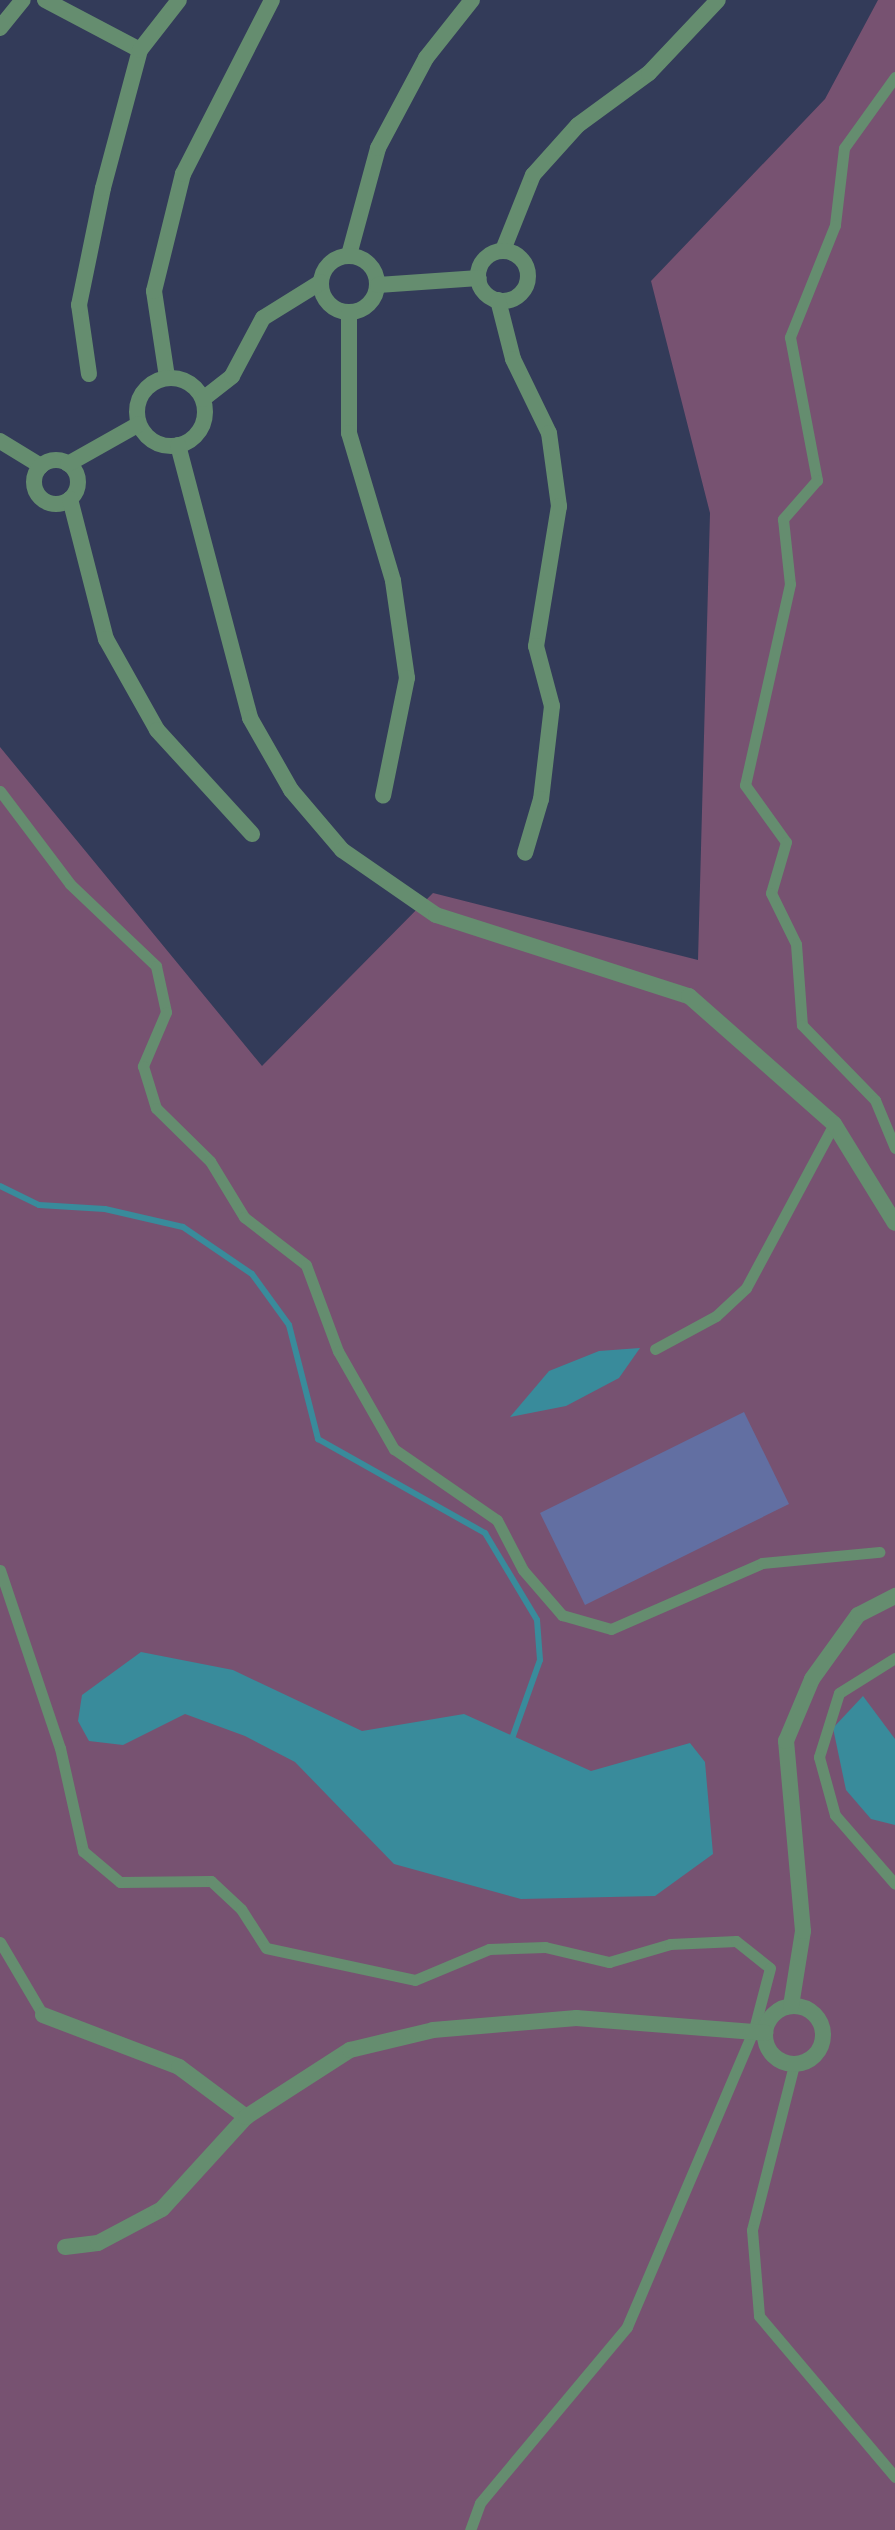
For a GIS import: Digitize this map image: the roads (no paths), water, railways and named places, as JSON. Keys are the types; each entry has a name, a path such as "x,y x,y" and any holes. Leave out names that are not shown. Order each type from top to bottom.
{"street":[{"path":"0,28 23,0"},
{"path":"45,0 140,50"},
{"path":"89,374 79,305 140,50 179,0"},
{"path":"167,377 154,291 183,174 272,0"},
{"path":"349,255 378,148 426,58 472,0"},
{"path":"503,250 533,175 578,125 649,73 718,0"},
{"path":"479,278 488,256 503,250 519,256 528,278 521,293 498,300"},
{"path":"203,399 232,376 263,318 321,282 333,260 349,255 366,261 378,285"},
{"path":"378,285 479,278"},
{"path":"479,278 498,300 513,359 549,433 559,506 536,646 552,706 541,799 525,853"},
{"path":"321,282 325,300 349,312 365,307 378,285"},
{"path":"349,312 349,433 393,581 407,678 383,796"},
{"path":"167,377 189,382 203,399 203,423 178,445 158,444 139,424 141,394 167,377"},
{"path":"0,441 41,466 68,464 139,424"},
{"path":"178,445 250,718 291,790 342,850 436,915 689,996 834,1124 895,1223"},
{"path":"68,464 77,481 70,499 106,639 157,730 252,834"},
{"path":"41,466 34,486 42,499 70,499"},
{"path":"791,2006 803,1931 786,1741 812,1679 858,1615 895,1596"},
{"path":"791,2006 810,2010 824,2034 812,2060 794,2065 776,2059 760,2031 773,2014 791,2006"},
{"path":"43,2015 179,2067 246,2117"},
{"path":"65,2247 98,2243 162,2209 246,2117 350,2050 433,2030 576,2018 760,2031"}],"lane":[{"path":"895,77 844,148 835,225 790,337 817,480 783,519 790,584 772,639 762,735 745,785 786,842 771,893 796,944 802,1025 875,1100 895,1148"},
{"path":"0,791 70,884 156,966 166,1012 143,1066 156,1108 210,1161 244,1217 306,1265 338,1351 394,1449 497,1520 523,1570 562,1615 611,1629 762,1563 879,1552"},
{"path":"655,1349 716,1316 746,1288 834,1124"},
{"path":"0,1570 60,1748 83,1851 120,1882 211,1881 241,1909 266,1948 415,1980 489,1949 545,1947 609,1962 670,1944 736,1941 770,1968 760,2031 627,2327 480,2503 470,2530"},
{"path":"895,1658 839,1693 819,1757 835,1815 895,1884"},
{"path":"0,1942 43,2015"},
{"path":"794,2065 752,2230 759,2316 895,2477"}],"waterway":[{"path":"0,1186 39,1205 105,1209 183,1227 252,1274 289,1325 318,1439 485,1533 537,1620 540,1660 513,1736"}]}
